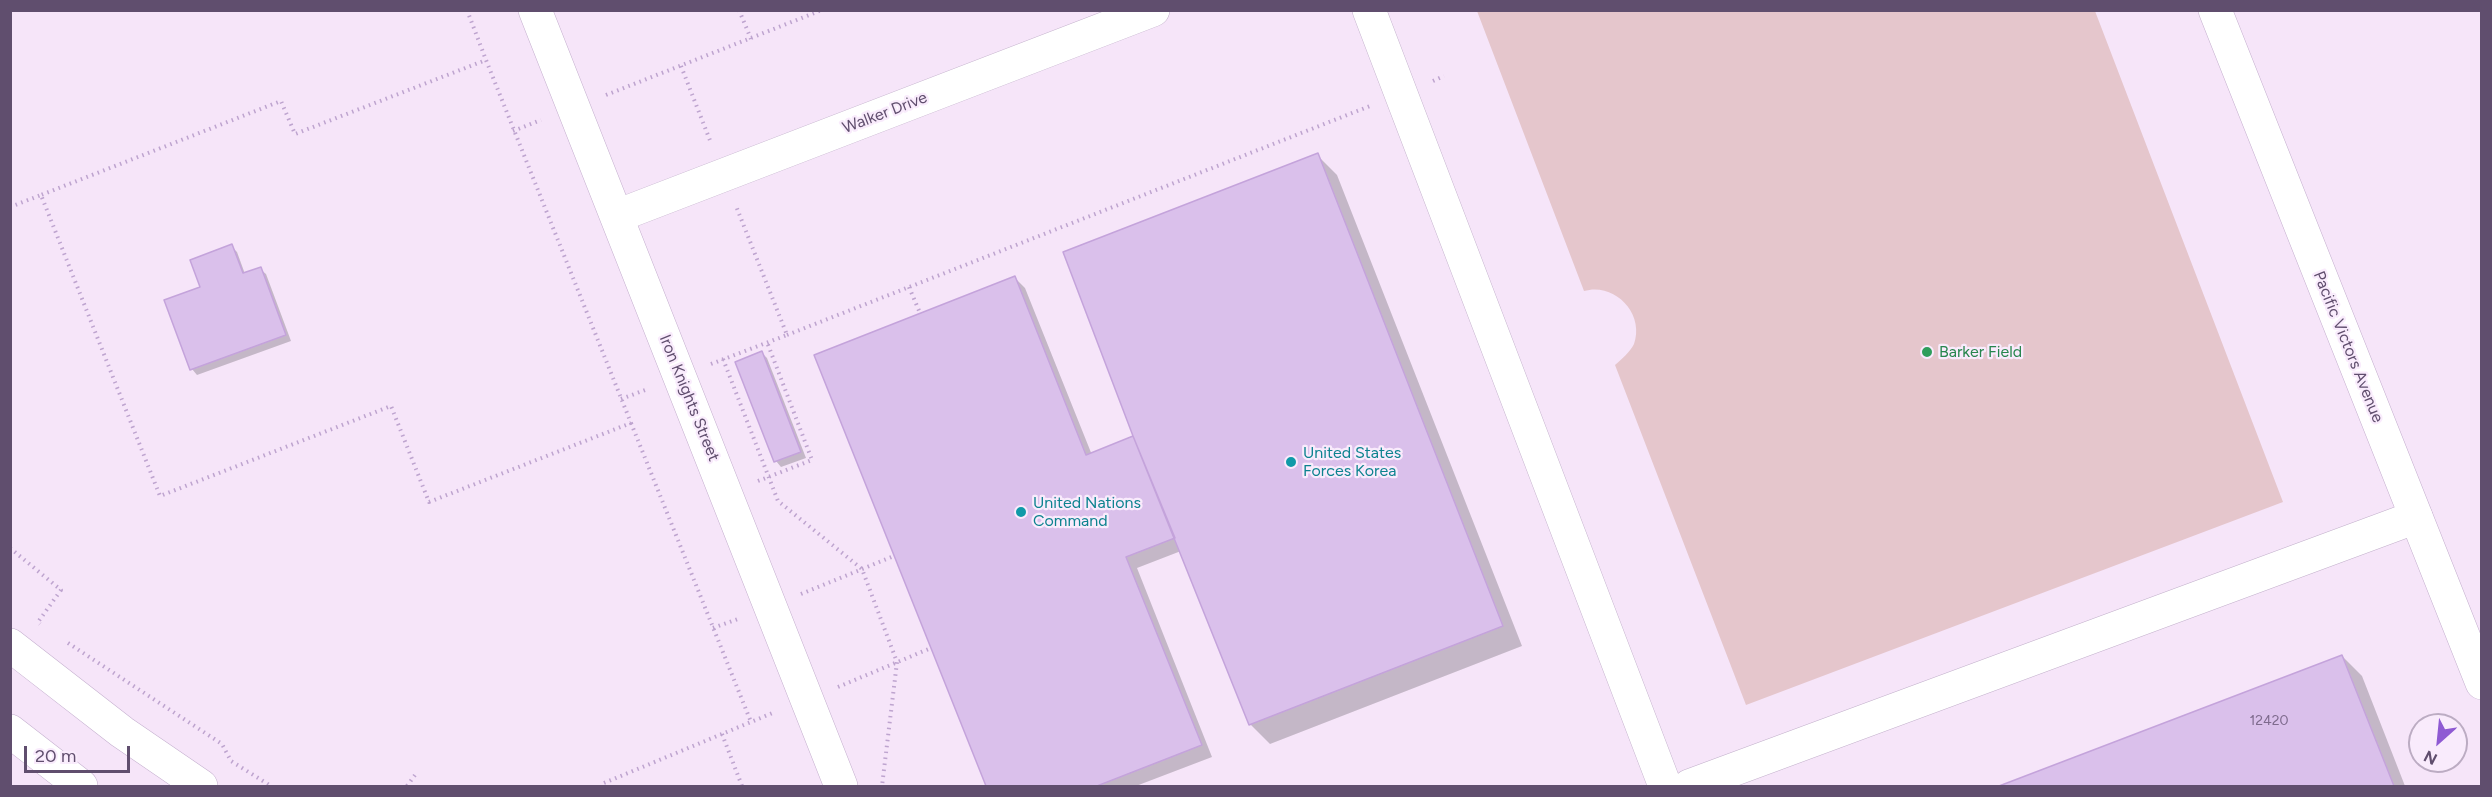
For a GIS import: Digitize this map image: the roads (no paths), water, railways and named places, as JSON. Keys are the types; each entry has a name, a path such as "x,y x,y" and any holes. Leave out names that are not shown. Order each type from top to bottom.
{"street":[{"name":"Iron Knights Street","path":"535,10 841,786"},
{"name":"Walker Drive","path":"617,216 1153,10"},
{"path":"1369,10 1665,786"},
{"name":"Pacific Victors Avenue","path":"2215,10 2481,683"},
{"path":"1689,786 2416,517"},
{"path":"10,645 122,732 201,786"},
{"path":"10,731 81,786"}],"place":[{"name":"Barker Field","path":"1927,352"},
{"name":"United States Forces Korea","path":"1291,462"},
{"name":"United Nations Command","path":"1021,512"}]}
